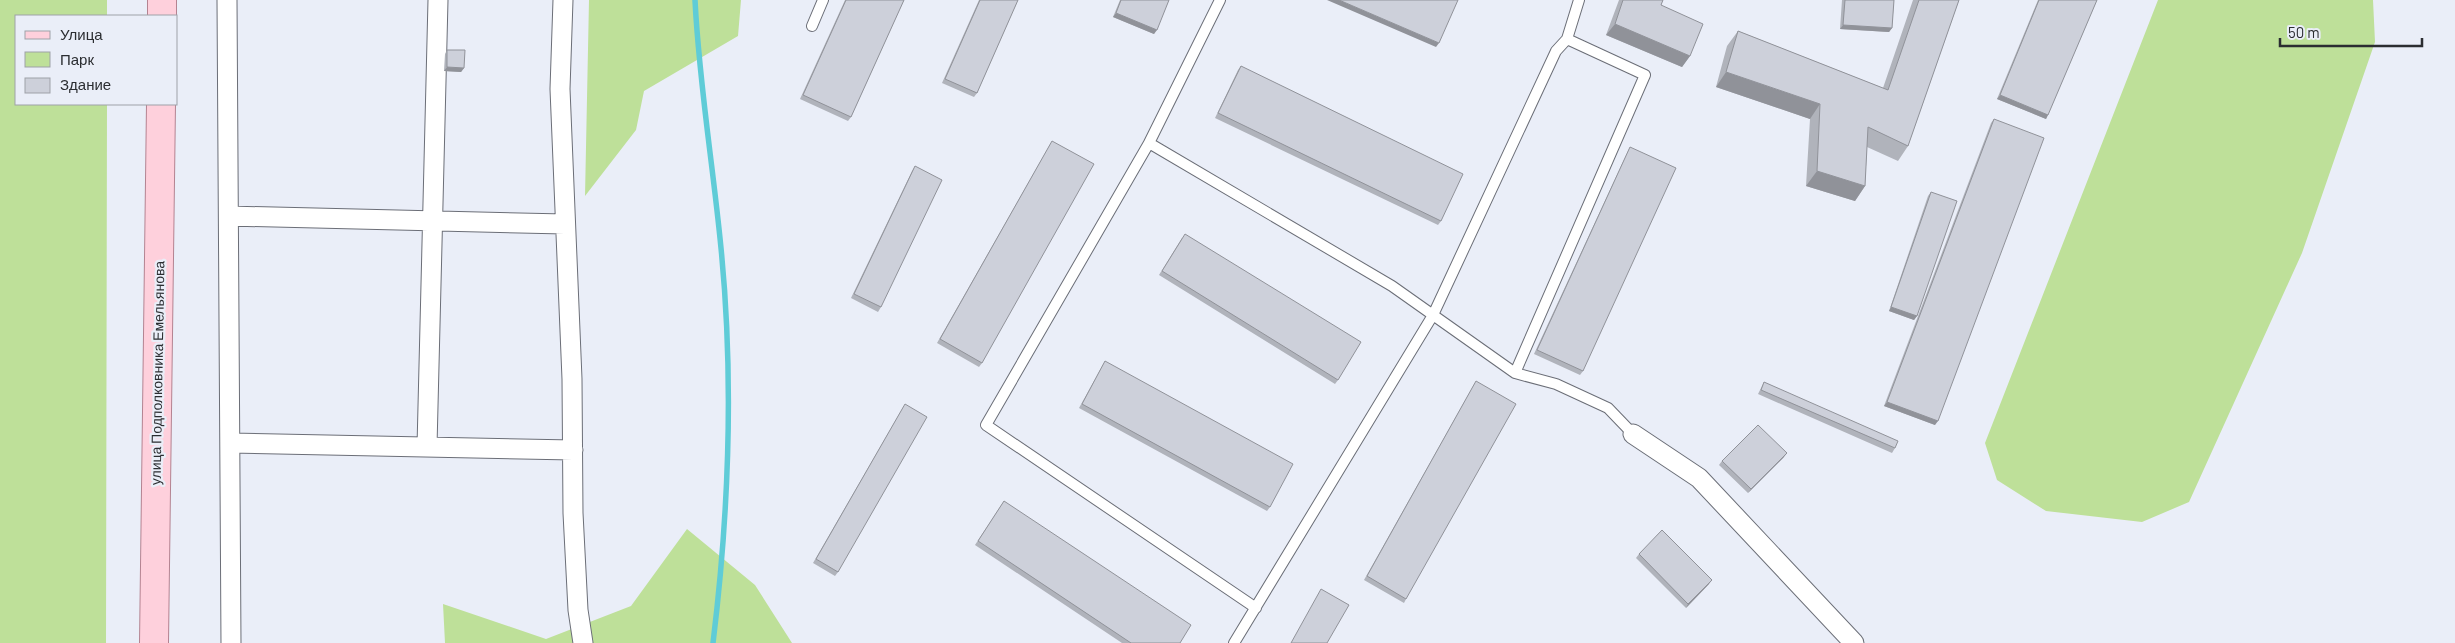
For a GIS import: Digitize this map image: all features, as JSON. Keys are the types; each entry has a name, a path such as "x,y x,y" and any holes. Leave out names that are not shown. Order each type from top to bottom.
{"main road":[{"path":"162,0 162,15"},
{"name":"улица Подполковника Емельянова","path":"154,643 161,105"}],"street":[{"path":"227,0 231,643"},
{"path":"427,447 438,0"},
{"path":"563,0 560,89 572,380 574,542 578,610 583,643"},
{"path":"229,216 565,224"},
{"path":"1633,434 1699,478 1854,643"},
{"path":"230,443 573,450"}],"lane":[{"path":"812,26 823,0"},
{"path":"1220,0 1149,143 986,425 1256,608"},
{"path":"1234,643 1432,315 1556,51 1567,39 1579,0"},
{"path":"1514,373 1645,75 1567,39"},
{"path":"1149,143 1392,286 1514,373 1556,384 1608,408 1633,434"}],"green space":[{"path":"0,0 107,0 107,15 15,15 15,105 107,105 106,643 0,643"},
{"path":"589,0 741,0 738,36 644,91 636,130 585,196"},
{"path":"2158,0 2373,0 2375,42 2302,253 2189,502 2142,522 2046,511 1997,480 1985,443"},
{"path":"687,529 755,585 792,643 445,643 443,604 546,639 631,606"}],"building":[{"path":"846,0 904,0 851,117 803,95"},
{"path":"980,0 1018,0 977,93 945,79"},
{"path":"1121,0 1169,0 1157,30 1116,13"},
{"path":"1339,0 1458,0 1439,43"},
{"path":"1623,0 1663,0 1661,5 1703,24 1690,56 1615,24"},
{"path":"1845,0 1894,0 1892,28 1843,25"},
{"path":"1919,0 1959,0 1908,146 1868,127 1865,186 1817,171 1820,104 1726,72 1738,31 1888,90"},
{"path":"2039,0 2097,0 2048,115 2000,95"},
{"path":"447,50 465,50 464,68 447,67"},
{"path":"1241,66 1463,174 1441,221 1218,113"},
{"path":"1994,119 2044,138 1938,421 1887,402"},
{"path":"1052,141 1094,164 982,363 940,339"},
{"path":"1630,147 1676,168 1583,371 1537,350"},
{"path":"915,166 942,180 881,307 854,294"},
{"path":"1931,192 1957,201 1917,316 1891,307"},
{"path":"1185,234 1361,342 1338,380 1162,271"},
{"path":"1105,361 1293,464 1270,507 1082,404"},
{"path":"1476,381 1516,404 1406,599 1367,576"},
{"path":"1764,382 1898,441 1895,448 1761,390"},
{"path":"905,404 927,417 838,572 816,559"},
{"path":"1758,425 1787,453 1751,489 1722,461"},
{"path":"1004,501 1191,625 1180,643 1131,643 978,541"},
{"path":"1662,530 1712,580 1688,604 1639,554"},
{"path":"1321,589 1349,605 1327,643 1291,643"}],"waterway":[{"path":"695,0 721,248 727,347 728,446 726,495 713,643"}]}
